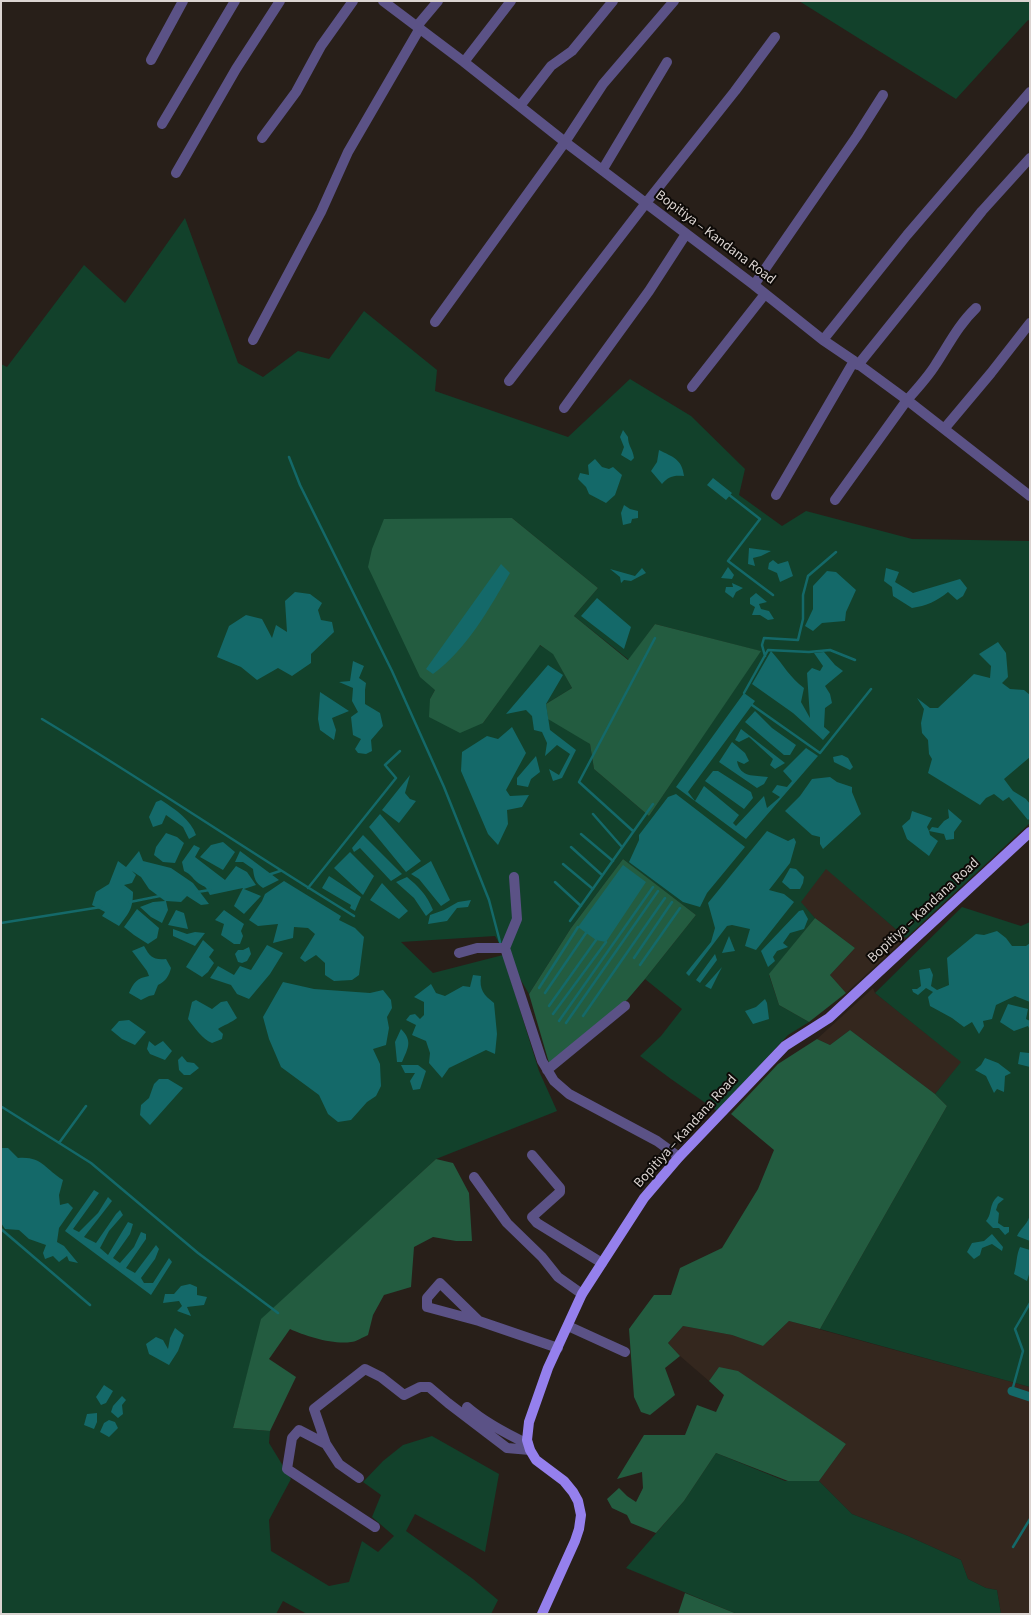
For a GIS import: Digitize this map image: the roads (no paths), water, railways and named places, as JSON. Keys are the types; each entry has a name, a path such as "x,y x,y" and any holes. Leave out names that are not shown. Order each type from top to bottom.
{"main road":[{"name":"Bopitiya – Kandana Road","path":"529,1447 527,1440 529,1422 548,1368 582,1294 644,1198 679,1156 785,1046 829,1018 1030,832"},
{"path":"529,1447 536,1460 564,1481 573,1492 578,1501 581,1515 580,1529 542,1614"}],"street":[{"path":"151,60 183,1"},
{"path":"162,124 235,1"},
{"path":"176,173 236,68 280,1"},
{"path":"262,138 296,92 321,46 353,1"},
{"name":"Bopitiya – Kandana Road","path":"383,1 464,62 565,142 603,169 754,285 823,340 906,400 1030,496"},
{"path":"253,340 321,212 348,152 418,27 438,1"},
{"path":"464,62 511,1"},
{"path":"520,106 551,66 572,51 613,1"},
{"path":"435,322 565,142 603,84 674,1"},
{"path":"509,382 775,38"},
{"path":"603,169 667,62"},
{"path":"823,340 907,235 1030,92"},
{"path":"754,285 857,136 883,95"},
{"path":"776,494 856,363 982,211 1030,158"},
{"path":"564,408 649,291 686,234"},
{"path":"692,387 765,294"},
{"path":"835,500 906,400 917,389 935,365 965,318 976,308"},
{"path":"944,429 991,373 1030,323"},
{"path":"514,877 518,919 506,948 542,1061 547,1070 554,1081 569,1094 657,1141 679,1156"},
{"path":"459,953 477,948 506,948"},
{"path":"547,1070 625,1006"},
{"path":"532,1155 560,1188 560,1192 532,1217 537,1223 602,1263"},
{"path":"474,1177 507,1223 542,1257 558,1277 582,1294"},
{"path":"479,1321 440,1283 427,1298 427,1307 479,1321 558,1348"},
{"path":"568,1326 625,1352"},
{"path":"360,1478 339,1464 326,1444 314,1409 365,1369 381,1377 404,1395 420,1387 429,1387 507,1448 529,1447"},
{"path":"467,1407 529,1447"},
{"path":"326,1444 299,1430 292,1438 287,1469 375,1527"}],"water":[{"path":"623,430 628,437 634,458 631,461 621,455 624,447 620,437"},
{"path":"659,450 673,457 679,462 684,476 672,477 667,479 662,484 651,471 657,462"},
{"path":"595,459 602,467 609,469 613,467 622,475 615,495 606,503 589,494 586,487 578,479 580,473 589,475 588,465"},
{"path":"713,478 732,493 726,500 707,485"},
{"path":"624,505 630,509 638,511 638,518 632,519 631,523 623,525 621,513"},
{"path":"749,548 771,551 753,558 755,566 748,564"},
{"path":"773,560 778,564 788,561 793,576 780,582 777,573 768,569 769,563"},
{"path":"501,564 510,573 494,600 467,641 433,674 426,669"},
{"path":"728,567 734,575 732,579 721,578"},
{"path":"642,568 646,573 631,581 624,580 621,583 620,577 610,569 635,576"},
{"path":"886,568 899,572 895,582 913,593 960,579 967,588 963,596 957,600 948,592 931,603 912,608 893,596 892,587 884,581"},
{"path":"827,571 836,572 856,590 846,612 845,621 822,623 813,631 805,626 813,609 813,586"},
{"path":"732,583 743,588 736,592 733,598 725,592 726,587 733,587"},
{"path":"295,592 310,594 322,603 318,610 321,620 332,622 334,632 311,654 311,663 292,676 278,668 257,680 241,667 217,657 229,626 246,615 262,619 272,638 276,625 287,632 285,601"},
{"path":"756,593 767,602 759,604 761,609 769,611 774,619 768,620 760,615 752,615 755,607 750,604 750,598"},
{"path":"597,598 631,627 624,649 581,616"},
{"path":"998,642 1006,653 1008,677 1002,683 1010,689 1024,690 1030,695 1030,757 1004,779 1013,791 1026,799 1030,804 1030,818 1028,820 1009,797 1003,801 994,794 986,798 980,805 928,773 932,759 929,754 928,740 922,733 921,723 924,709 917,698 930,708 938,708 974,674 990,678 991,666 979,654"},
{"path":"771,651 804,688 801,702 810,718 807,673 812,668 820,671 823,666 814,653 824,652 835,665 843,671 825,686 830,694 832,703 825,708 824,727 830,732 823,740 793,713 752,684"},
{"path":"353,661 364,666 359,678 366,683 365,704 380,713 383,726 371,740 372,751 366,754 358,753 355,749 361,739 353,735 351,717 358,712 352,701 353,688 339,682 350,681"},
{"path":"548,665 563,675 546,704 550,730 576,750 562,778 553,781 549,769 559,775 570,754 557,745 545,756 547,743 542,732 534,730 532,716 526,710 506,714"},
{"path":"320,692 349,711 332,718 336,730 334,740 320,730 318,719"},
{"path":"744,693 755,701 688,792 695,801 704,786 739,815 733,823 736,826 764,796 767,808 780,797 772,792 777,785 787,787 792,781 783,771 806,748 818,756 746,839 676,787"},
{"path":"755,711 772,728 796,745 790,755 784,755 745,722"},
{"path":"512,727 526,753 506,790 510,796 529,795 522,807 507,810 508,824 498,845 488,834 461,771 462,752 487,736 498,739"},
{"path":"741,729 785,763 775,769 770,765 773,759 749,737 739,742 735,740"},
{"path":"732,742 745,753 749,761 744,764 737,761 741,770 748,775 768,777 764,784 757,788 719,762"},
{"path":"842,755 848,758 853,767 850,770 834,762 833,757"},
{"path":"536,756 540,772 531,779 528,787 517,785 517,778"},
{"path":"713,771 718,771 751,792 753,798 744,809 705,781"},
{"path":"410,775 405,793 410,799 416,801 399,823 382,810"},
{"path":"830,777 837,782 852,787 852,792 861,814 823,849 820,844 820,837 812,835 785,811 800,796 812,779"},
{"path":"676,794 745,847 707,893 700,907 683,902 629,862 639,840 639,835 668,797"},
{"path":"161,800 177,811 190,824 196,835 189,839 183,827 166,815 162,824 153,827 149,817 156,802"},
{"path":"948,809 962,821 954,832 954,839 946,840 944,834 929,831 932,827 938,828 949,818"},
{"path":"912,811 932,818 927,827 930,835 938,841 929,856 907,839 902,826 910,819"},
{"path":"380,814 421,861 406,872 369,827"},
{"path":"767,831 788,841 794,838 796,842 790,863 769,890 784,894 794,902 756,950 745,946 750,929 732,925 727,926 689,976 686,973 711,942 715,928 708,903"},
{"path":"166,833 177,837 184,843 175,863 163,862 154,855 156,847"},
{"path":"363,835 402,874 391,881 360,848 354,852 352,848"},
{"path":"223,842 235,852 223,870 200,857 211,845"},
{"path":"194,845 200,848 195,857 225,880 236,866 247,872 256,885 244,889 261,896 244,914 234,906 243,888 210,895 206,887 197,882 184,871 182,862"},
{"path":"139,851 143,861 171,868 193,883 209,904 201,905 187,896 181,902 166,901 168,910 162,923 151,917 140,907 153,902 165,901 149,889 141,877 132,871 136,875 132,883 124,885 133,892 132,903 128,914 119,926 102,916 105,912 92,905 96,892 109,884 118,861 126,867"},
{"path":"240,851 279,880 263,888 260,886 255,880 253,869 243,862 235,862"},
{"path":"350,852 374,876 363,895 334,868"},
{"path":"431,861 450,900 441,906 419,879 411,874"},
{"path":"623,865 646,882 606,942 596,940 578,927"},
{"path":"790,868 796,869 804,877 800,889 790,889 782,882"},
{"path":"329,876 361,897 355,911 350,908 351,905 322,888"},
{"path":"407,877 422,891 431,905 433,910 426,916 414,898 396,882"},
{"path":"284,881 341,916 339,920 355,928 364,937 359,975 352,980 334,981 325,975 325,963 316,955 305,962 300,958 315,934 308,928 294,927 293,938 273,943 278,924 258,926 249,920 265,894"},
{"path":"382,883 408,911 399,919 370,900"},
{"path":"471,900 468,907 457,908 447,921 428,924 430,915 444,910 458,902"},
{"path":"137,909 159,928 157,938 148,944 124,927"},
{"path":"176,910 184,913 188,929 168,925"},
{"path":"224,910 244,924 241,931 243,936 240,944 234,944 221,935 224,924 215,920"},
{"path":"803,910 808,919 804,929 790,933 783,943 788,947 777,951 773,957 775,961 768,967 761,951 799,911"},
{"path":"173,929 187,934 195,932 205,933 195,946 173,936"},
{"path":"997,931 1006,938 1012,946 1026,946 1030,943 1030,1002 1015,996 996,1005 992,1019 983,1021 984,1026 979,1034 972,1022 964,1027 952,1018 930,1006 928,997 933,992 926,988 918,995 913,992 912,989 917,989 921,986 919,970 930,968 933,975 931,986 937,990 949,985 947,958 976,934 984,935"},
{"path":"729,936 735,951 722,953"},
{"path":"203,940 214,950 209,957 214,963 208,972 202,977 186,967"},
{"path":"267,945 283,953 270,974 249,999 237,994 231,985 210,978 218,966 234,975 240,966 251,970"},
{"path":"144,946 152,957 166,959 171,968 167,978 158,985 154,995 141,1000 129,993 132,986 136,982 141,978 149,976 132,951"},
{"path":"249,947 251,954 247,961 242,963 238,962 235,954 238,950 243,950"},
{"path":"715,954 717,960 700,983 696,980"},
{"path":"722,967 711,989 705,986"},
{"path":"473,975 481,976 483,992 494,1003 497,1034 495,1054 486,1050 449,1068 442,1078 429,1063 430,1053 426,1041 412,1035 416,1025 406,1020 410,1015 415,1014 420,1019 424,1015 424,1002 414,997 431,984 436,993 445,996 463,986 470,987"},
{"path":"283,982 314,989 370,993 383,990 391,1000 392,1008 387,1017 389,1028 386,1045 373,1049 380,1064 381,1086 376,1096 367,1102 351,1120 338,1122 328,1114 319,1095 281,1067 269,1039 263,1017"},
{"path":"765,999 769,1019 753,1024 745,1011 756,1007"},
{"path":"196,1000 212,1009 221,1002 227,1001 237,1018 218,1029 223,1034 222,1039 212,1043 208,1041 198,1032 188,1019 192,1002"},
{"path":"1008,1004 1028,1009 1026,1019 1030,1021 1030,1030 1028,1026 1014,1031 1000,1022"},
{"path":"129,1020 146,1032 135,1045 122,1039 111,1030 119,1021"},
{"path":"401,1029 407,1037 408,1045 402,1062 397,1062 395,1042"},
{"path":"149,1041 155,1046 163,1041 172,1051 165,1060 150,1054 147,1049"},
{"path":"1030,1045 1030,1067 1018,1064 1020,1052 1029,1053"},
{"path":"182,1056 187,1062 194,1063 199,1068 190,1075 184,1075 179,1070 178,1060"},
{"path":"985,1058 998,1063 1011,1073 1005,1076 1004,1092 997,1089 994,1093 986,1076 975,1070 981,1065"},
{"path":"401,1065 418,1065 426,1071 420,1089 413,1090 410,1081 415,1073 405,1073"},
{"path":"159,1079 168,1079 183,1088 150,1125 140,1115 141,1105 149,1098 154,1084"},
{"path":"1,1148 8,1148 18,1158 33,1159 38,1161 63,1180 59,1195 60,1205 68,1203 73,1208 59,1228 57,1242 64,1246 78,1263 69,1261 67,1256 59,1262 53,1256 45,1259 43,1253 46,1245 29,1239 19,1230 5,1229 1,1223"},
{"path":"94,1190 99,1193 73,1229 79,1232 98,1213 108,1197 112,1201 84,1237 96,1243 120,1210 123,1215 109,1231 100,1248 108,1255 128,1222 133,1224 130,1234 113,1258 120,1263 134,1247 141,1232 146,1234 146,1239 126,1268 135,1273 156,1245 159,1249 155,1259 141,1278 144,1283 153,1283 169,1258 172,1262 151,1295 65,1231"},
{"path":"998,1196 1004,1199 998,1204 996,1210 999,1213 998,1223 1004,1227 1009,1227 1009,1232 1005,1235 999,1228 993,1228 986,1221 993,1203"},
{"path":"1030,1213 1030,1241 1017,1236 1027,1223"},
{"path":"992,1234 1003,1247 1002,1251 992,1244 982,1248 980,1255 974,1259 967,1252 972,1243 984,1241"},
{"path":"1020,1247 1030,1250 1030,1271 1027,1281 1014,1274"},
{"path":"190,1284 197,1287 197,1295 207,1297 204,1305 187,1307 191,1316 177,1311 182,1306 179,1301 163,1303 165,1294 174,1294 181,1286"},
{"path":"175,1328 184,1335 178,1351 169,1365 149,1354 146,1344 156,1337 163,1340 168,1349 170,1338"},
{"path":"104,1385 113,1391 106,1403 101,1405 96,1397"},
{"path":"122,1396 126,1400 122,1405 123,1414 118,1418 111,1412 113,1406"},
{"path":"97,1413 97,1422 94,1429 84,1425 87,1414"},
{"path":"109,1420 115,1422 118,1428 109,1437 100,1432 104,1423"}],"waterway":[{"path":"289,457 300,485 392,671 444,787 489,900 500,942"},
{"path":"728,494 760,519 728,561 773,595"},
{"path":"765,656 762,645 764,638 798,640 803,619 803,595 808,576 836,552"},
{"path":"633,831 579,782 655,638"},
{"path":"744,693 768,650 809,652 830,650 855,660"},
{"path":"752,705 820,753 871,689"},
{"path":"42,719 354,916"},
{"path":"308,888 396,778 385,765 400,751"},
{"path":"570,921 653,804"},
{"path":"593,814 622,847"},
{"path":"581,834 613,861"},
{"path":"571,847 602,875"},
{"path":"563,864 593,889"},
{"path":"268,875 280,871"},
{"path":"555,882 581,906"},
{"path":"559,1021 653,887"},
{"path":"197,892 210,890"},
{"path":"566,1023 658,891"},
{"path":"130,902 160,896"},
{"path":"583,1016 665,898"},
{"path":"634,958 672,902"},
{"path":"1,923 101,907"},
{"path":"640,965 680,908"},
{"path":"539,988 578,927"},
{"path":"545,993 586,933"},
{"path":"549,1006 596,940"},
{"path":"553,1014 606,942"},
{"path":"59,1143 86,1106"},
{"path":"1,1108 2,1107 91,1163 198,1253 278,1313"},
{"path":"1,1229 90,1305"},
{"path":"1012,1391 1023,1351 1015,1329 1030,1303"},
{"path":"1012,1391 1030,1397"},
{"path":"1013,1547 1030,1519"}]}
